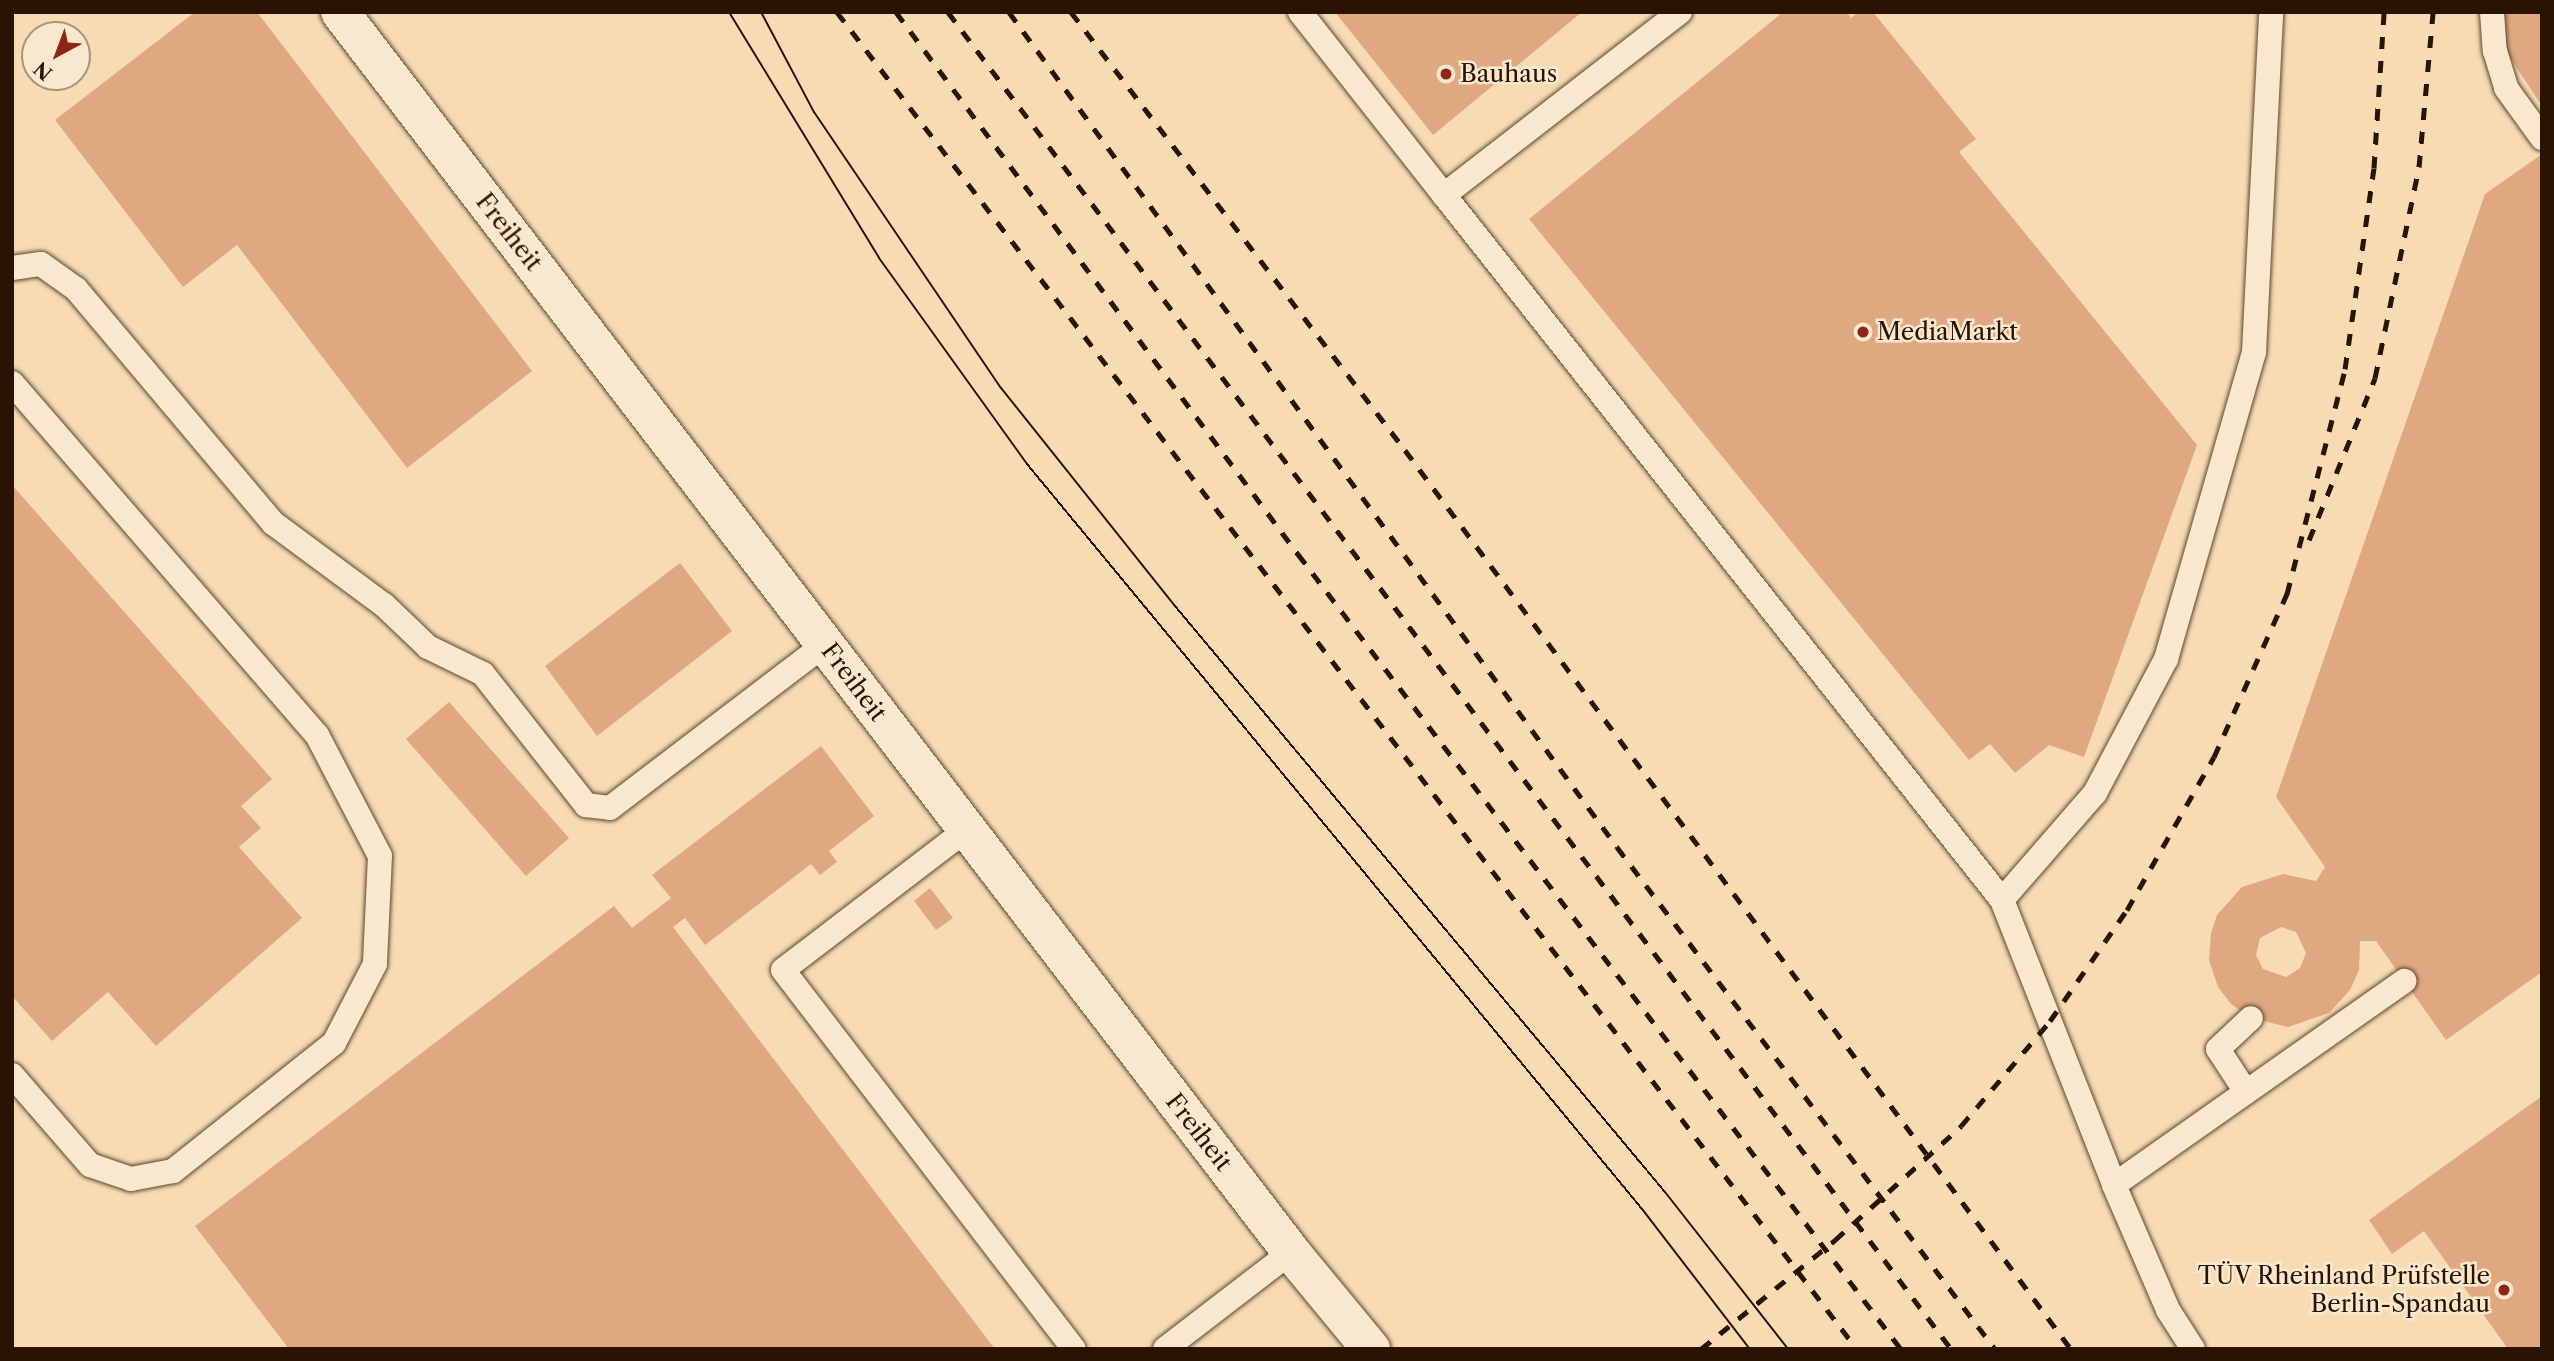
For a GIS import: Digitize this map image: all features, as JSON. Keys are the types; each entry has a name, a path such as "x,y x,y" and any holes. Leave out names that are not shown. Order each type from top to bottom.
{"street":[{"name":"Freiheit","path":"340,12 1291,1252 1371,1349"}],"lane":[{"path":"1300,12 2003,900 2114,1185 2168,1310 2193,1349"},
{"path":"1444,195 1680,12"},
{"path":"2003,900 2095,793 2166,659 2254,352 2271,12"},
{"path":"2492,12 2495,51 2506,88 2542,138"},
{"path":"12,268 41,264 76,289 273,523 384,605 428,647 483,674 586,805 610,808 825,644"},
{"path":"12,383 317,735 380,856 375,964 334,1043 173,1171 131,1179 90,1165 12,1075"},
{"path":"966,830 783,970 1074,1349"},
{"path":"2114,1185 2404,981"},
{"path":"2246,1092 2218,1049 2251,1018"},
{"path":"1165,1349 1291,1252"}],"building":[{"path":"195,12 257,12 532,371 407,468 237,245 183,287 55,120"},
{"name":"Bauhaus","path":"1335,12 1582,12 1433,135"},
{"name":"MediaMarkt","path":"1783,12 1847,12 1851,18 1858,12 1873,12 1976,139 1959,152 2197,445 2084,757 2049,745 2015,773 1990,744 1969,760 1529,219"},
{"path":"2504,12 2542,12 2542,106 2503,47"},
{"path":"2542,154 2542,972 2446,1040 2376,941 2360,941 2359,970 2350,990 2329,1013 2288,1027 2251,1018 2231,1004 2218,987 2209,960 2211,933 2217,915 2242,887 2283,874 2316,881 2325,867 2276,797 2485,194","holes":["2281,927 2296,932 2306,953 2300,968 2286,977 2263,969 2256,955 2260,938"]},
{"path":"12,485 272,779 241,806 261,828 239,847 302,918 156,1046 108,992 52,1041 12,996"},
{"path":"680,563 732,631 597,736 545,666"},
{"path":"449,702 569,838 526,876 406,739"},
{"path":"821,746 874,816 829,851 837,862 820,875 811,864 705,945 685,918 673,927 995,1349 289,1349 195,1226 614,906 632,928 671,898 652,875"},
{"path":"930,888 953,918 936,930 914,901"},
{"name":"TÜV Rheinland Prüfstelle Berlin-Spandau","path":"2542,1096 2542,1349 2508,1349 2424,1231 2392,1254 2369,1220"}],"tram line":[{"path":"729,12 879,258 1027,464 1642,1209 1750,1349"},
{"path":"761,12 814,112 1001,388 1175,606 1665,1192 1788,1349"}],"railway":[{"path":"837,12 1857,1349"},
{"path":"896,12 1298,554 1901,1349"},
{"path":"948,12 1951,1349"},
{"path":"1009,12 1617,847 1995,1349"},
{"path":"1071,12 1405,450 2071,1349"},
{"path":"1701,1349 1835,1240 1961,1126 2050,1021 2127,910 2214,757 2287,594 2345,369 2374,168 2384,12"},
{"path":"2309,540 2375,378 2419,167 2433,12"}],"place":[{"name":"Bauhaus","path":"1446,74"},
{"name":"MediaMarkt","path":"1863,332"},
{"name":"TÜV Rheinland Prüfstelle Berlin-Spandau","path":"2504,1290"}]}
